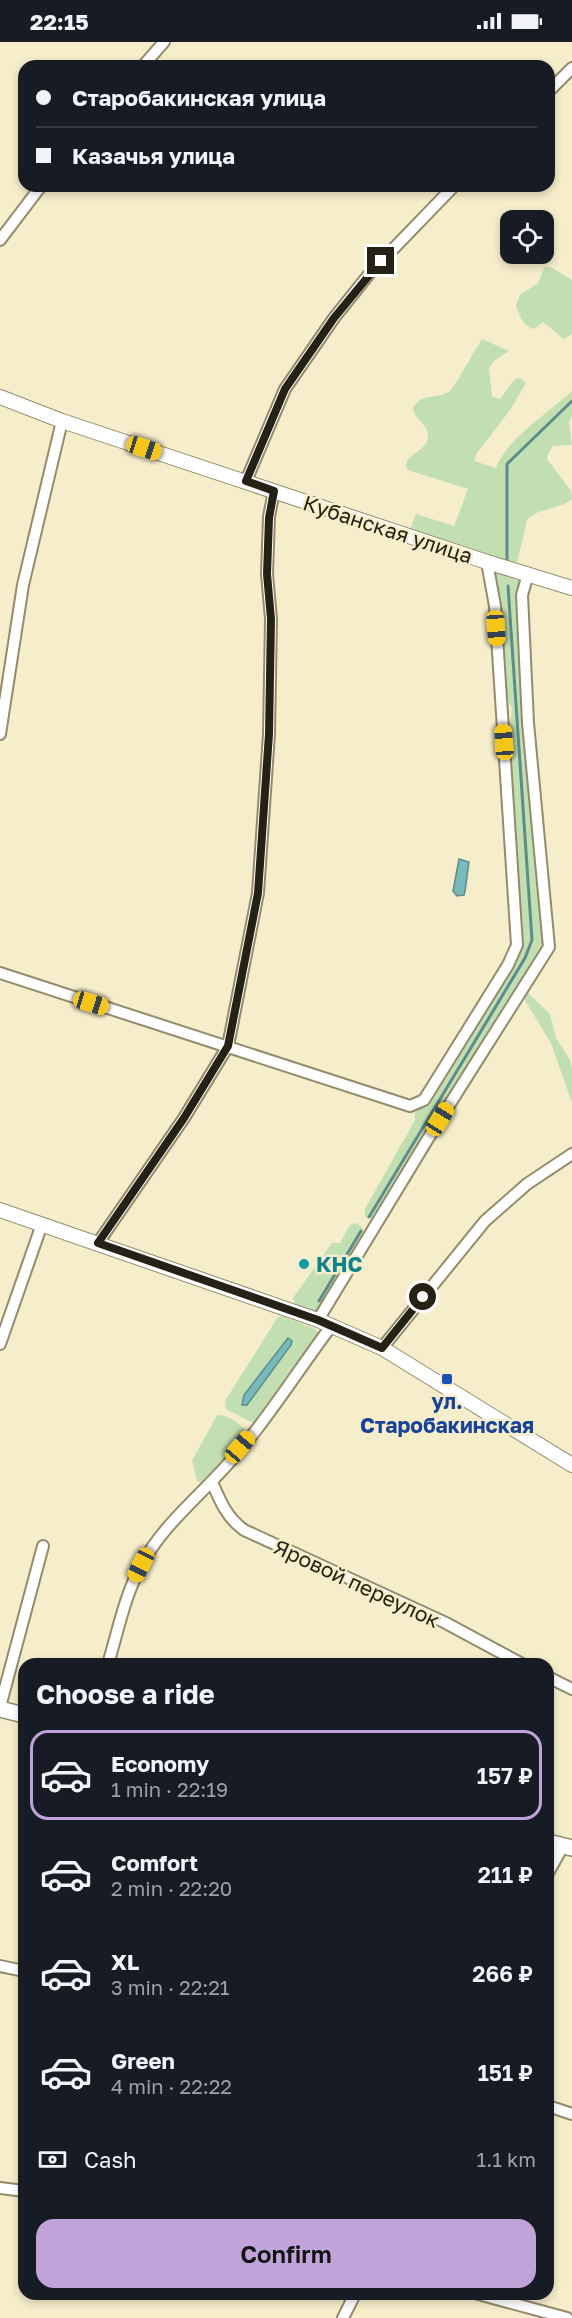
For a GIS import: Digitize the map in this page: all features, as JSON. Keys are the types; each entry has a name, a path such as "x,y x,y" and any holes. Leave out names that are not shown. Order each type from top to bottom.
{"main road":[{"path":"0,1708 18,1713"},
{"path":"554,1843 569,1846"}],"street":[{"path":"148,60 164,42"},
{"path":"555,85 572,68"},
{"path":"0,240 36,192"},
{"path":"246,481 285,389 334,318 370,273 448,192"},
{"name":"Кубанская улица","path":"0,397 62,421 572,588"},
{"path":"0,734 23,585 62,421"},
{"path":"98,1243 184,1118 228,1046 258,893 269,734 271,619 267,574 269,518 274,491"},
{"path":"0,973 410,1106 421,1102 428,1096 508,965 517,945 495,606 487,562"},
{"path":"318,1320 429,1137 549,947 528,723 522,595 528,574"},
{"path":"382,1348 484,1221 527,1184 572,1154"},
{"path":"0,1210 332,1325 382,1348 572,1465"},
{"path":"0,1344 42,1224"},
{"path":"110,1658 127,1599 141,1565 173,1520 212,1482 254,1430 332,1325"},
{"name":"Яровой переулок","path":"212,1482 223,1507 244,1530 444,1623 511,1658"},
{"path":"0,1708 43,1546"},
{"path":"554,1680 572,1689"},
{"path":"554,1865 569,1846"},
{"path":"0,1966 18,1970"},
{"path":"554,2108 572,2114"},
{"path":"0,2188 18,2190"},
{"path":"344,2318 352,2300"},
{"path":"500,2300 567,2318"}],"green space":[{"path":"549,266 572,280 572,334 564,339 543,322 534,329 527,326 516,306 520,295 538,283 544,268"},
{"path":"482,339 509,351 495,360 489,368 492,396 500,399 515,379 520,378 526,383 510,410 477,453 474,461 496,468 501,457 518,437 572,391 572,416 569,422 572,445 553,446 547,459 571,491 572,499 567,503 537,513 527,520 516,567 409,532 416,514 454,526 468,489 408,470 407,462 424,446 428,437 426,429 413,408 425,398 450,391"},
{"path":"494,569 522,577 544,932 543,948 375,1219 365,1217 365,1209 415,1120 415,1109 517,953 507,743 512,708 503,693"},
{"path":"526,991 550,1014 556,1038 570,1060 572,1103 551,1043 523,997"},
{"path":"355,1223 361,1226 364,1234 318,1313 296,1306 293,1298 332,1243 340,1243 350,1225"},
{"path":"281,1316 315,1329 318,1336 256,1423 253,1423 226,1409 225,1401 277,1318"},
{"path":"217,1415 234,1420 246,1432 210,1477 201,1483 197,1481 192,1461"}],"water":[{"path":"459,859 469,862 464,895 457,896 453,891"},
{"path":"288,1338 292,1341 291,1345 247,1405 242,1405 244,1395"}],"waterway":[{"path":"507,559 507,464 572,401"},
{"path":"369,1217 525,958 532,940 508,586"},
{"path":"319,1301 361,1231"}],"place":[{"name":"КНС","path":"304,1264"},
{"name":"ул. Старобакинская","path":"447,1379"}],"route":[{"path":"381,261 334,318 285,389 246,481 274,491 269,518 267,574 271,619 269,734 258,893 228,1046 184,1118 98,1243 318,1320 382,1348 423,1297"}]}
